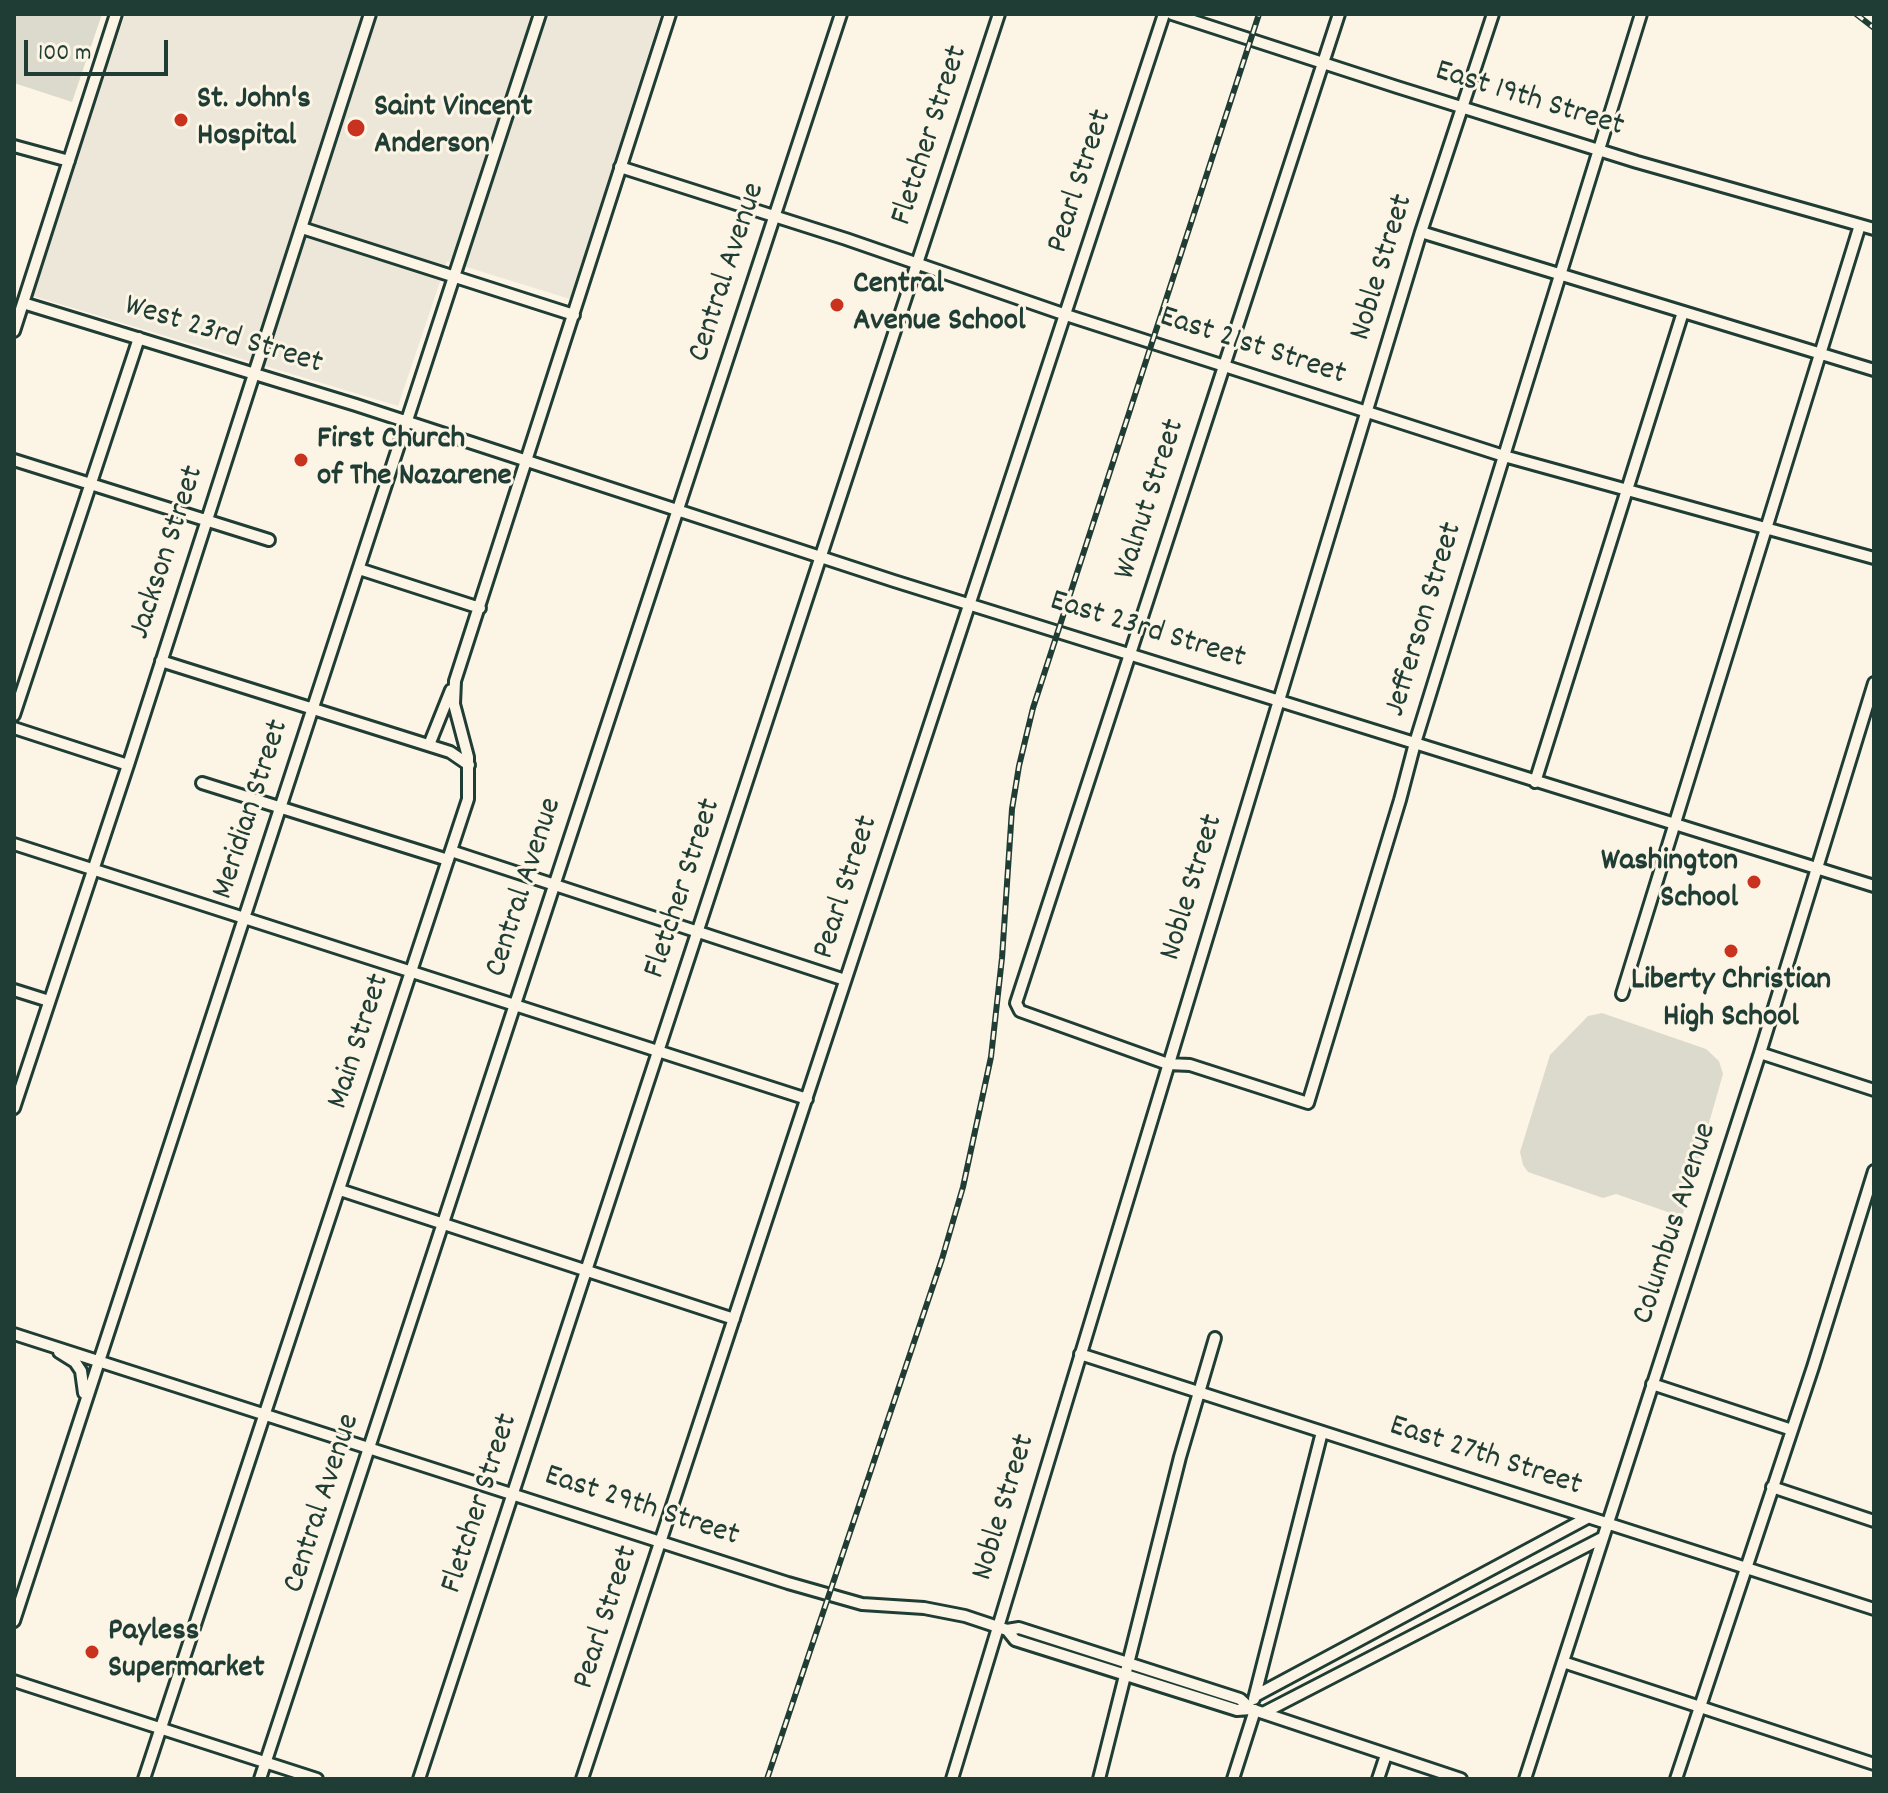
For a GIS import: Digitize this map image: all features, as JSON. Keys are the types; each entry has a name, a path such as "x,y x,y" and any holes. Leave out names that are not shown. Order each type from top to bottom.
{"street":[{"path":"14,331 116,14"},
{"name":"Jackson Street","path":"14,1108 370,14"},
{"name":"Meridian Street","path":"14,1621 540,14"},
{"name":"Main Street","path":"429,745 480,608 670,14"},
{"name":"Central Avenue","path":"260,1779 841,14"},
{"name":"Fletcher Street","path":"419,1779 999,14"},
{"name":"Pearl Street","path":"582,1779 1164,14"},
{"name":"East 19th Street","path":"1172,14 1461,108 1874,229"},
{"name":"Walnut Street","path":"1168,1064 1020,1011 1016,1003 1339,14"},
{"name":"Noble Street","path":"952,1779 1002,1628 1080,1354 1421,232 1493,14"},
{"name":"Jefferson Street","path":"1168,1064 1190,1065 1308,1103 1415,743 1641,14"},
{"path":"14,146 69,161"},
{"name":"East 21st Street","path":"620,167 1504,456 1874,558"},
{"path":"1622,994 1860,225"},
{"path":"302,228 574,315"},
{"path":"1421,232 1874,370"},
{"name":"West 23rd Street","path":"23,303 407,422"},
{"path":"1535,782 1683,312"},
{"path":"14,715 139,338"},
{"name":"East 23rd Street","path":"407,422 822,558 1874,886"},
{"path":"14,460 269,540"},
{"path":"359,569 480,608"},
{"path":"161,661 429,745 455,754 469,765"},
{"name":"Main Street","path":"161,1728 468,799 469,765 454,704 455,681"},
{"name":"Columbus Avenue","path":"1525,1779 1760,1053 1874,683"},
{"path":"14,728 128,765"},
{"path":"202,783 555,885 845,980"},
{"path":"14,844 807,1099"},
{"path":"14,990 49,1001"},
{"path":"1760,1053 1874,1090"},
{"path":"1676,1779 1874,1171"},
{"path":"340,1190 734,1319"},
{"path":"14,1334 36,1341 75,1362 85,1388 82,1409"},
{"path":"1099,1779 1180,1457 1215,1338"},
{"name":"East 29th Street","path":"36,1341 851,1601 924,1608 965,1616 1002,1628 1019,1628 1237,1710 1257,1710 1461,1779"},
{"name":"East 27th Street","path":"1080,1354 1874,1609"},
{"path":"1652,1384 1792,1430"},
{"path":"1233,1779 1257,1710 1255,1696 1322,1432"},
{"path":"1772,1487 1874,1521"},
{"path":"1255,1696 1587,1518"},
{"path":"1257,1710 1602,1538"},
{"path":"1563,1662 1874,1764"},
{"path":"14,1681 317,1779"},
{"path":"144,1779 161,1728"},
{"path":"1378,1779 1386,1755"}],"shaded area":[{"path":"14,14 102,14 72,102 14,83"},
{"name":"Saint Vincent Anderson","path":"125,14 661,14 570,299 447,261 398,406 33,296"},
{"path":"1602,1013 1706,1049 1719,1061 1723,1074 1682,1217 1616,1194 1603,1198 1528,1172 1523,1165 1520,1152 1550,1055 1588,1016"}],"railway":[{"path":"767,1779 942,1259 963,1187 991,1057 1002,958 1012,809 1033,708 1259,14"},
{"path":"1856,14 1874,28"}],"place":[{"name":"St. John's Hospital","path":"181,120"},
{"name":"Saint Vincent Anderson","path":"356,128"},
{"name":"Central Avenue School","path":"837,305"},
{"name":"First Church of The Nazarene","path":"301,460"},
{"name":"Washington School","path":"1754,882"},
{"name":"Liberty Christian High School","path":"1731,951"},
{"name":"Payless Supermarket","path":"92,1652"}]}
